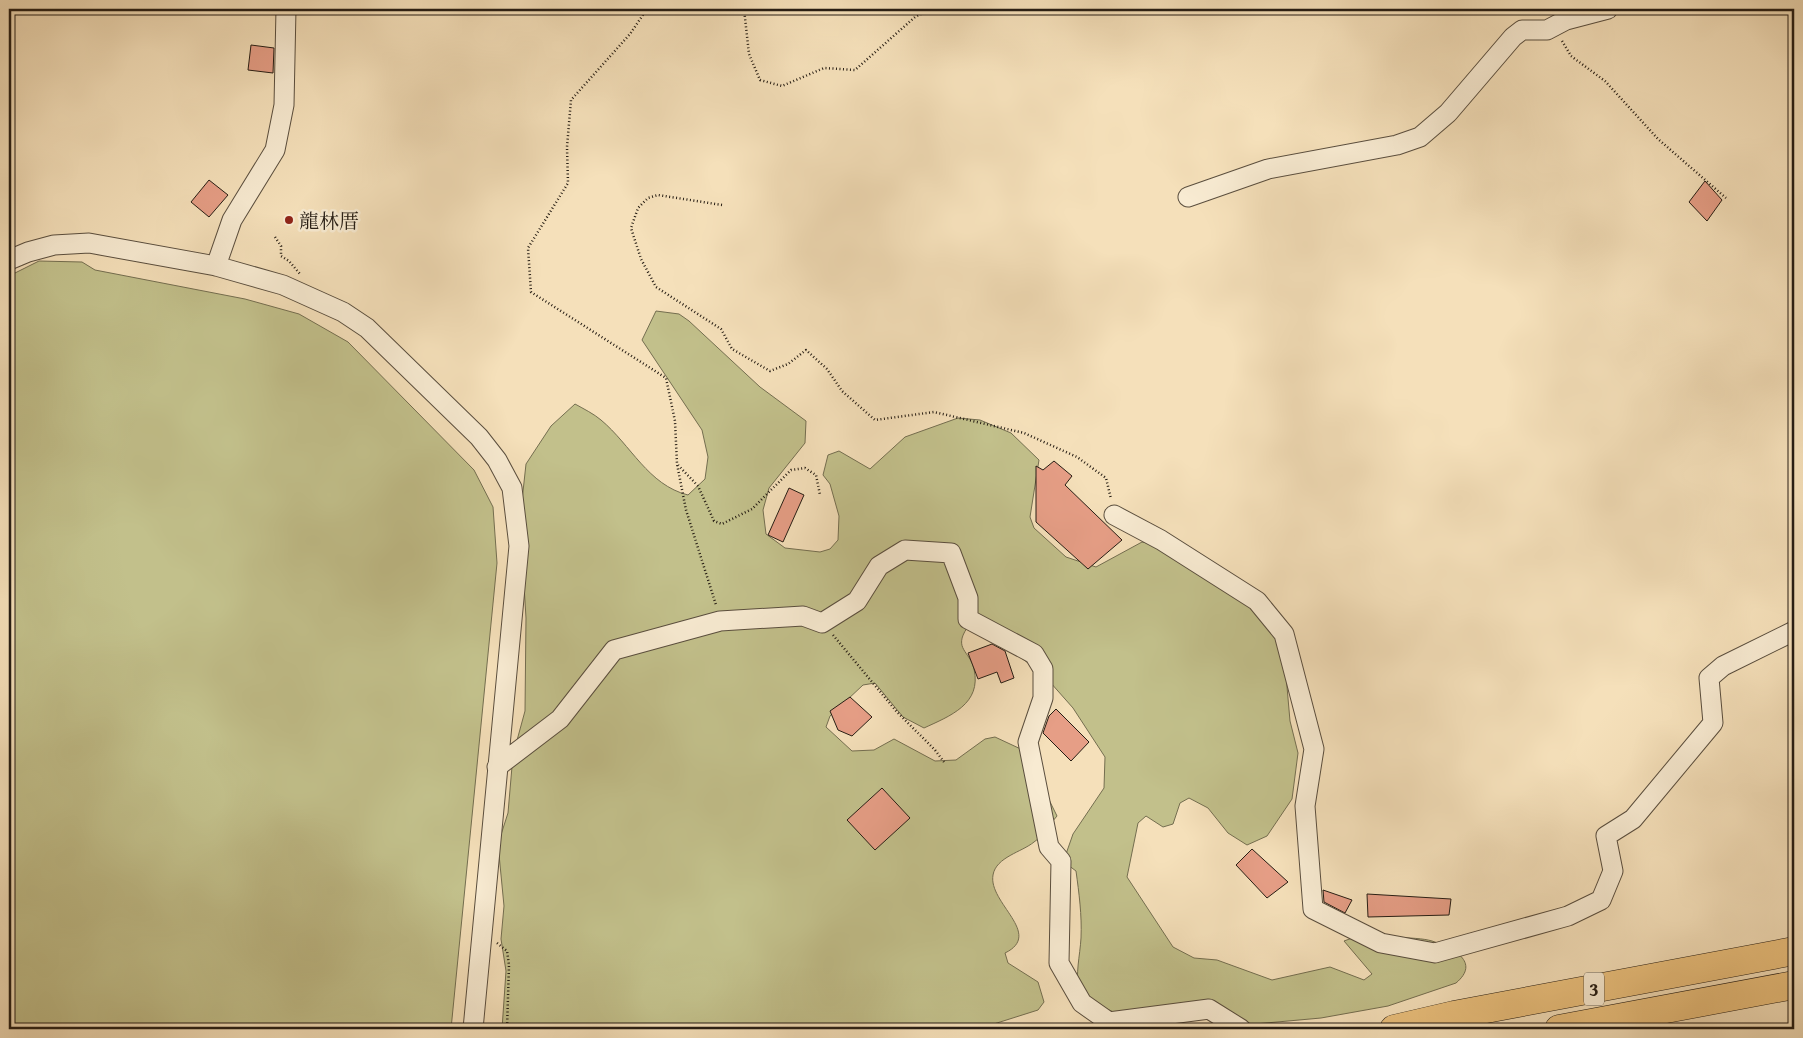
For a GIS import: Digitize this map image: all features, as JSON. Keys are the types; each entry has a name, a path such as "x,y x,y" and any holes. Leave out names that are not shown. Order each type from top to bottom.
{"highway":[{"name":"3","path":"1394,1029 1454,1015 1794,951"},
{"name":"3","path":"1559,1029 1794,985"}],"street":[{"path":"216,266 232,220 275,150 284,105 286,9"},
{"path":"1188,198 1268,168 1397,145 1420,137 1448,113 1512,37 1522,30 1547,30 1566,20 1608,9"},
{"path":"9,260 28,252 54,245 88,243 216,266 283,285 343,312 367,328 479,437 497,460 512,488 519,546 473,1029"},
{"path":"1114,515 1161,540 1257,601 1284,634 1314,749 1305,806 1313,909 1381,943 1434,953 1568,916 1601,900 1613,871 1606,836 1633,819 1713,723 1709,678 1723,666 1794,631"},
{"path":"497,767 560,719 614,650 720,621 803,616 822,623 857,601 879,566 905,550 952,553 968,598 968,620 1034,654 1043,669 1043,698 1028,742 1049,847 1061,861 1060,963 1082,1003 1109,1022 1208,1009 1241,1029"}],"path":[{"path":"647,9 630,34 572,100 567,147 568,183 528,248 531,292 666,378 676,421 677,464 686,510 720,621"},
{"path":"744,9 749,54 760,80 782,86 824,68 855,70 915,17 931,9"},
{"path":"1566,20 1561,35 1562,44 1571,56 1605,81 1658,139 1726,198"},
{"path":"722,205 658,195 648,198 638,208 631,228 641,259 656,287 721,329 732,350 770,371 788,364 806,350 827,369 842,391 875,420 934,412 1024,433 1077,457 1106,478 1114,515"},
{"path":"275,237 281,246 281,256 289,261 305,278"},
{"path":"677,464 698,486 714,521 722,524 752,509 791,470 805,468 816,475 820,495"},
{"path":"822,623 897,712 935,750 944,762"},
{"path":"481,930 507,951 509,965 506,1029"}],"shaded area":[{"path":"39,261 82,262 95,270 245,299 299,314 348,342 474,470 493,507 497,563 451,1029 9,1029 9,276"},
{"path":"656,311 679,314 689,321 760,387 806,421 805,443 769,488 763,510 766,534 785,548 820,552 830,549 838,540 839,516 830,484 823,475 828,455 839,451 870,469 905,437 958,418 980,420 1011,433 1039,460 1030,517 1034,528 1066,557 1096,567 1142,542 1153,544 1240,596 1266,621 1280,642 1285,664 1290,721 1298,753 1292,799 1267,836 1247,845 1228,833 1208,808 1189,798 1180,803 1173,824 1163,827 1146,816 1138,823 1127,877 1173,947 1194,958 1217,960 1272,980 1330,967 1364,980 1372,974 1344,941 1355,937 1416,938 1432,941 1455,952 1465,962 1466,969 1463,975 1456,983 1388,1006 1321,1018 1244,1025 1181,1004 1127,1018 1098,1005 1079,992 1077,979 1081,938 1080,904 1076,871 1068,865 1066,854 1073,834 1104,788 1105,757 1073,708 1042,673 996,640 967,628 963,635 962,645 972,663 975,681 969,700 962,707 944,719 924,728 903,717 875,683 863,685 830,716 826,727 852,751 874,750 894,739 935,761 956,760 985,739 995,737 1025,751 1057,816 1029,846 1004,859 995,869 993,875 994,886 998,896 1012,917 1019,937 1015,945 1005,953 1008,963 1038,982 1044,1002 1038,1010 978,1029 502,1029 506,971 501,939 504,906 498,844 508,813 513,755 525,711 526,618 520,519 526,464 551,426 575,404 601,420 651,473 662,483 674,490 688,495 705,479 708,457 702,430 642,340"}],"building":[{"path":"251,45 274,48 273,73 248,70"},
{"path":"209,180 228,195 209,217 191,202"},
{"path":"1705,181 1722,200 1707,221 1689,202"},
{"path":"1054,461 1072,476 1065,485 1122,540 1088,569 1036,522 1036,466 1043,470"},
{"path":"789,488 804,495 783,542 768,535"},
{"path":"992,644 1005,651 1014,678 1001,683 997,672 978,679 968,653"},
{"path":"850,697 872,717 852,736 838,730 830,711"},
{"path":"1056,709 1089,742 1071,761 1043,733 1049,716"},
{"path":"882,788 910,818 875,850 847,820"},
{"path":"1252,849 1288,882 1267,898 1236,865"},
{"path":"1323,890 1352,900 1345,913 1324,902"},
{"path":"1367,894 1451,899 1449,915 1368,917"}],"place":[{"name":"龍林厝","path":"289,220"}]}
